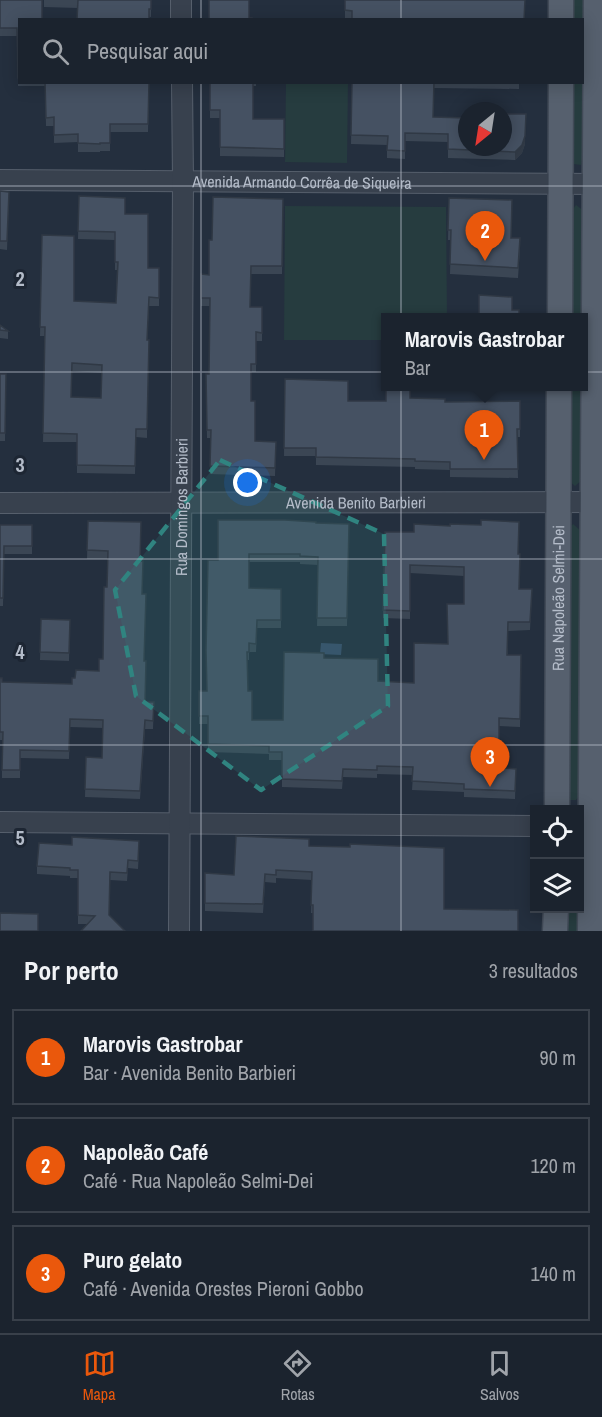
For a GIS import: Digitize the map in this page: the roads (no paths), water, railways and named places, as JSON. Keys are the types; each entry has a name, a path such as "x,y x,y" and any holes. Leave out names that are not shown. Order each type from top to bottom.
{"main road":[{"path":"561,0 561,18"},
{"name":"Rua Napoleão Selmi-Dei","path":"590,931 597,502 596,0"},
{"path":"560,313 561,84"},
{"name":"Rua Napoleão Selmi-Dei","path":"557,805 559,391"},
{"path":"555,931 556,913"}],"street":[{"path":"181,0 181,18"},
{"name":"Rua Domingos Barbieri","path":"179,931 182,84"},
{"name":"Avenida Armando Corrêa de Siqueira","path":"0,180 598,184"},
{"name":"Avenida Benito Barbieri","path":"0,502 597,502"},
{"path":"0,822 530,825"}],"water":[{"path":"321,643 342,644 341,655 320,654"}],"place":[{"name":"Napoleão Café","path":"485,261"},
{"name":"Marovis Gastrobar","path":"484,460"},
{"name":"Puro gelato","path":"490,787"}]}
